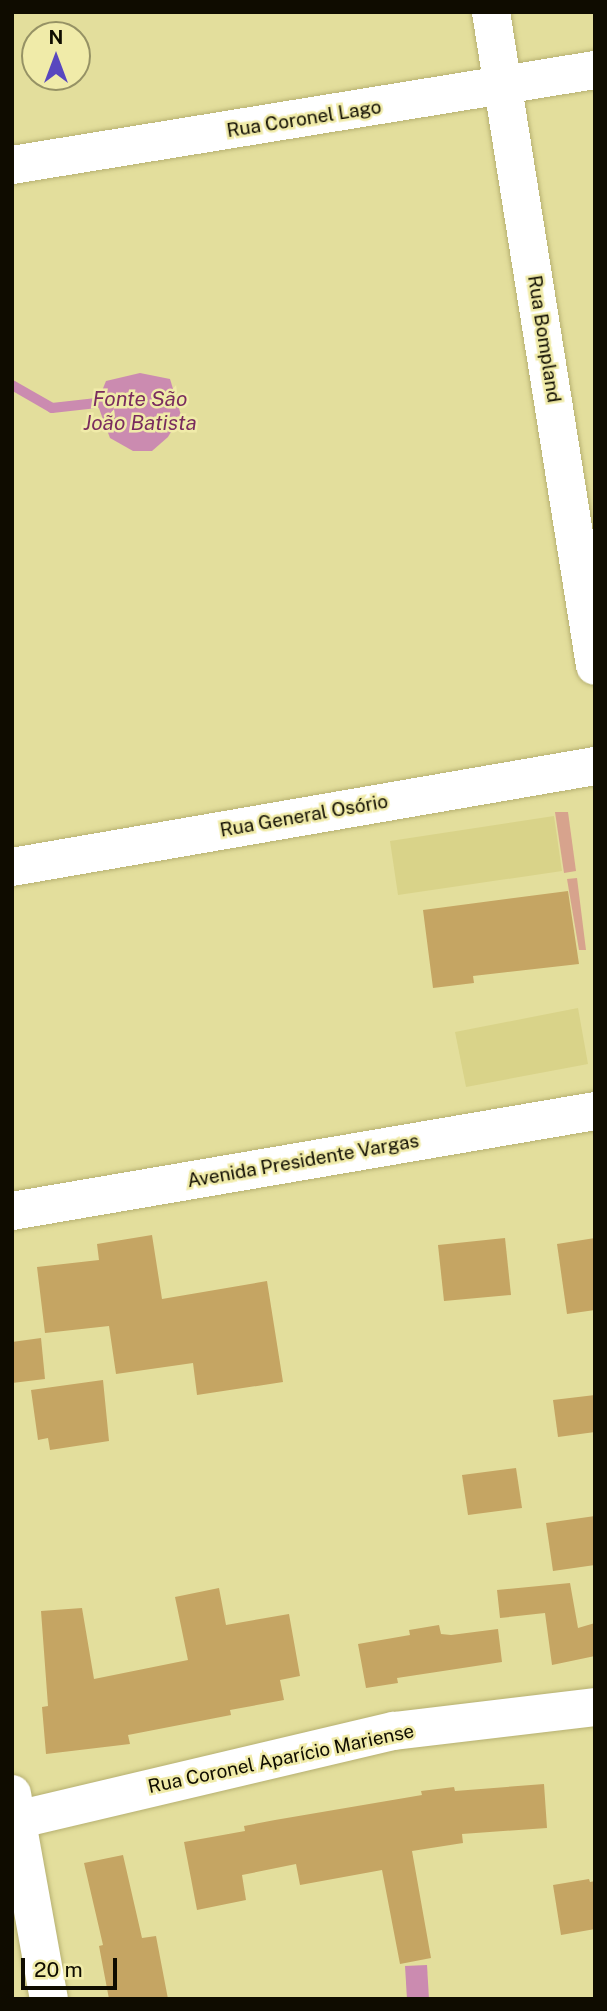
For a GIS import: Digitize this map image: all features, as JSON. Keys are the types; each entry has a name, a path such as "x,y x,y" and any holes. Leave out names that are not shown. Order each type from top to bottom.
{"street":[{"name":"Rua Bompland","path":"491,12 505,86 595,666"},
{"name":"Rua Coronel Lago","path":"12,165 595,70"},
{"name":"Rua General Osório","path":"12,867 595,766"},
{"name":"Avenida Presidente Vargas","path":"12,1211 595,1111"},
{"name":"Rua Coronel Aparício Mariense","path":"14,1811 394,1731 595,1707"},
{"path":"14,1811 49,1999"}],"shaded area":[{"path":"555,812 568,812 576,871 564,873"},
{"path":"554,816 562,871 398,895 390,841"},
{"path":"577,878 586,950 579,950 567,879"},
{"path":"578,1008 588,1064 466,1087 455,1032"}],"water":[{"name":"Fonte São João Batista","path":"140,373 170,379 181,415 168,437 152,451 133,451 110,438 97,403 106,381"},
{"path":"427,1965 429,1999 407,1999 405,1966"}],"building":[{"path":"568,891 579,964 473,976 474,983 433,988 423,910"},
{"path":"152,1235 162,1299 267,1281 283,1382 197,1395 193,1363 116,1374 109,1326 45,1333 37,1267 99,1260 97,1244"},
{"path":"505,1238 511,1295 444,1301 438,1245"},
{"path":"595,1238 595,1310 567,1314 557,1244"},
{"path":"41,1338 45,1379 12,1383 12,1342"},
{"path":"103,1380 109,1441 50,1450 48,1438 38,1440 31,1390"},
{"path":"595,1395 595,1432 558,1437 553,1400"},
{"path":"516,1468 522,1508 468,1515 462,1475"},
{"path":"595,1516 595,1565 553,1571 546,1523"},
{"path":"570,1583 578,1628 595,1623 595,1656 552,1665 545,1613 500,1618 497,1590"},
{"path":"219,1588 226,1625 289,1614 300,1676 280,1680 284,1700 230,1710 231,1715 128,1735 130,1744 46,1754 42,1707 48,1706 41,1611 82,1608 94,1679 188,1660 175,1597"},
{"path":"439,1625 441,1634 451,1635 498,1629 502,1662 397,1678 398,1683 366,1688 358,1644 410,1635 409,1630"},
{"path":"544,1784 547,1828 462,1834 463,1843 412,1851 431,1958 400,1964 382,1870 300,1885 296,1864 242,1875 246,1900 197,1910 184,1842 245,1831 244,1826 422,1795 421,1791 454,1787 455,1791"},
{"path":"123,1855 142,1938 156,1936 168,1999 109,1999 99,1946 103,1945 84,1863"},
{"path":"589,1879 590,1882 595,1881 595,1929 561,1935 553,1885"}],"waterway":[{"path":"12,385 52,408 97,403"}]}
